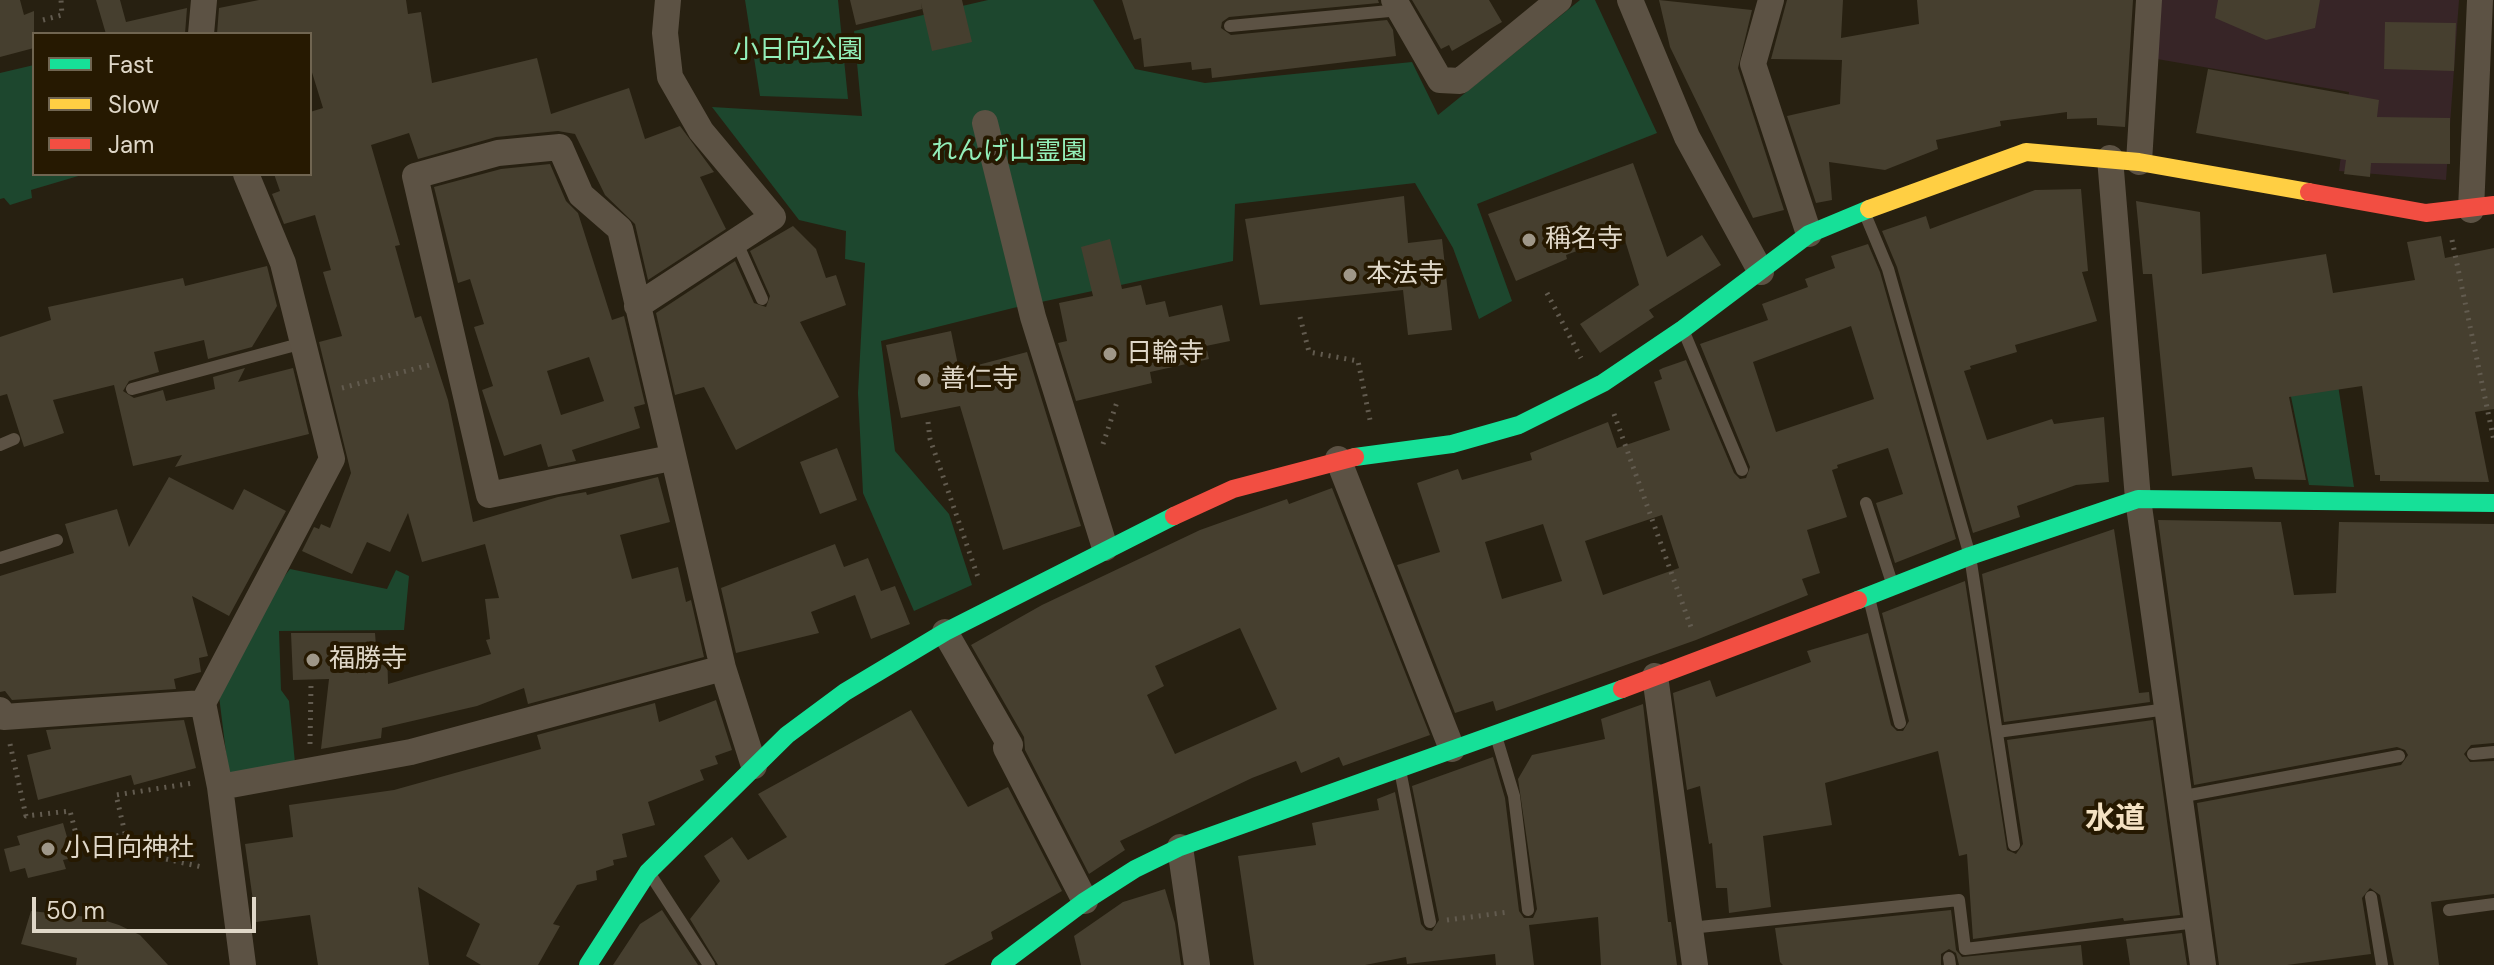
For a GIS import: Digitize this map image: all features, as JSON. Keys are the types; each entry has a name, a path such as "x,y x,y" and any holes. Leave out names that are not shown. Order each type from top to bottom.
{"street":[{"path":"201,32 204,0"},
{"path":"637,306 773,217 701,131 670,77 665,33 668,0"},
{"path":"1397,5 1440,80 1460,81 1559,0"},
{"path":"1630,0 1687,137 1761,272"},
{"path":"1771,0 1753,64 1809,234"},
{"path":"2139,162 2149,0"},
{"path":"588,965 648,872 787,735 845,692 945,632 1105,548 1233,489 1338,459 1452,444 1519,425 1603,383 1683,329 1809,234 1864,211 2026,152 2139,162 2426,213 2470,209 2480,0"},
{"path":"985,123 1033,317 1105,548"},
{"path":"671,458 489,495 415,176 498,153 560,147 581,195 620,229 671,458 723,668 754,766"},
{"path":"2110,158 2138,499 2203,965"},
{"path":"243,965 219,783 203,703 332,459 283,263 247,176"},
{"path":"1338,459 1452,749"},
{"path":"1000,965 1085,901 1135,869 1180,847 1703,660 1970,556 2138,499 2494,503"},
{"path":"945,632 1010,745 1006,748 1085,901"},
{"path":"219,783 411,752 515,727 723,668"},
{"path":"1655,676 1695,965"},
{"path":"2,713 203,703"},
{"path":"1180,847 1197,965"}],"lane":[{"path":"1230,26 1397,5"},
{"path":"1864,211 1888,269 1970,556 2014,845"},
{"path":"737,243 762,299"},
{"path":"1683,329 1742,470"},
{"path":"132,389 303,343"},
{"path":"0,445 14,439"},
{"path":"1866,503 1893,586"},
{"path":"0,558 57,540"},
{"path":"1869,595 1900,723"},
{"path":"1997,732 2167,709"},
{"path":"1496,733 1514,796 1528,910"},
{"path":"2473,754 2494,752"},
{"path":"2179,797 2399,756"},
{"path":"1399,767 1430,922"},
{"path":"648,872 709,965"},
{"path":"2371,897 2382,965"},
{"path":"1690,928 1959,900 1965,949 2197,922"},
{"path":"2449,910 2494,904"}],"path":[{"path":"43,20 62,15 61,0"},
{"path":"2470,209 2494,441"},
{"path":"1547,293 1585,366"},
{"path":"1300,317 1309,352 1358,361 1373,434"},
{"path":"316,395 457,357"},
{"path":"1603,383 1703,660"},
{"path":"1107,456 1102,441 1117,402"},
{"path":"928,422 930,439 982,588"},
{"path":"309,770 311,685"},
{"path":"2,713 26,816 70,811 79,845 125,834"},
{"path":"193,865 129,851 116,795 219,783"},
{"path":"1430,922 1528,910"}],"shaded area":[{"path":"2160,0 2459,0 2446,180 2339,171 2349,92 2157,59"}],"green space":[{"name":"小日向公園","path":"745,0 838,0 848,99 760,96"},
{"name":"れんげ山霊園","path":"988,0 1093,0 1135,69 1205,83 1412,62 1438,115 1580,0 1595,0 1657,133 1477,204 1512,301 1479,319 1453,248 1415,183 1235,204 1233,261 1013,308 881,341 895,451 949,514 972,585 914,611 863,493 858,393 865,263 845,259 846,231 799,220 712,107 862,116 854,31"},
{"path":"32,65 32,176 78,176 31,190 32,198 10,205 4,198 0,199 0,73"},
{"path":"2335,366 2354,487 2309,485 2287,377"},
{"path":"290,569 387,589 396,570 409,576 404,630 279,631 281,690 289,701 295,763 229,777 219,696 270,595"}],"building":[{"path":"0,0 20,0 24,15 34,11 32,49 0,57"},
{"path":"96,0 120,0 126,22 187,8 185,32 105,32"},
{"path":"259,0 406,0 408,14 421,12 432,83 537,58 551,114 629,88 645,139 680,126 714,172 700,177 726,229 648,280 635,224 605,195 575,134 558,131 496,137 418,159 409,133 371,145 400,245 395,246 415,318 421,316 448,400 473,522 558,497 586,492 587,495 658,477 670,522 620,535 632,579 678,567 686,602 691,600 704,657 528,704 524,688 477,706 382,728 381,738 321,749 329,679 293,680 291,633 375,633 376,646 387,645 388,684 491,654 486,640 490,639 485,599 499,598 485,544 422,562 408,513 390,552 367,542 352,574 302,551 314,527 319,529 321,524 330,528 351,473 319,342 342,336 323,272 331,270 315,215 284,224 272,194 280,191 275,176 312,176 312,111 323,108 312,72 312,32 217,32 219,8"},
{"path":"850,0 962,0 972,42 932,51 921,3 922,9 856,25"},
{"path":"1122,0 1378,0 1379,3 1229,17 1222,22 1221,28 1231,35 1387,20 1393,30 1396,56 1212,78 1211,68 1192,70 1191,62 1144,67 1141,38 1134,40"},
{"path":"1412,0 1489,0 1502,22 1452,51 1449,45 1441,49"},
{"path":"1659,0 1752,10 1738,68 1784,210 1753,218 1670,47"},
{"path":"1787,0 1843,0 1841,38 1919,24 1917,0 2133,0 2125,127 2097,125 2097,118 2067,119 2067,112 2000,121 2001,126 1936,140 1938,149 1885,170 1829,162 1832,200 1816,203 1787,116 1840,104 1842,60 1771,59"},
{"path":"2218,0 2320,0 2315,28 2266,40 2215,18"},
{"path":"2385,22 2456,23 2454,71 2384,69"},
{"path":"2208,69 2379,100 2377,117 2450,118 2450,164 2371,163 2370,177 2344,174 2346,160 2196,133"},
{"path":"1633,163 1667,257 1702,235 1721,265 1649,310 1654,317 1600,353 1580,324 1639,285 1623,234 1566,255 1567,259 1516,281 1488,214"},
{"path":"550,164 566,201 578,213 612,320 624,316 645,404 634,407 640,428 572,450 576,461 548,467 541,444 504,456 482,390 493,386 474,327 484,324 470,279 458,283 434,187 501,169","holes":["589,357 604,401 561,415 547,371"]},
{"path":"2081,189 2088,271 2082,272 2097,321 2015,345 2017,352 1970,366 1971,369 1964,371 1987,440 2052,419 2054,424 2104,417 2109,482 2076,485 2017,506 2020,517 1973,533 1897,267 1882,231 1926,216 1930,229 2035,190"},
{"name":"本法寺","path":"1404,196 1408,243 1442,239 1452,330 1408,335 1403,290 1260,305 1245,219"},
{"path":"2136,201 2200,212 2202,274 2326,254 2333,293 2415,280 2407,242 2441,236 2445,258 2494,248 2494,409 2475,412 2489,482 2380,481 2380,475 2375,475 2362,386 2289,397 2306,480 2255,479 2252,467 2172,476 2152,274 2143,274"},
{"path":"793,226 816,249 826,278 836,275 846,305 800,322 839,397 736,450 704,387 675,395 656,313 735,261 754,303 766,307 770,296 750,251"},
{"path":"1110,239 1122,289 1141,285 1146,305 1165,301 1169,317 1222,305 1230,341 1206,346 1209,359 1150,372 1152,383 1076,401 1058,343 1067,341 1059,303 1093,296 1081,247"},
{"path":"1868,244 1880,272 1956,539 1895,563 1876,503 1903,494 1888,448 1837,465 1838,468 1832,470 1847,517 1807,530 1820,573 1802,579 1808,595 1696,640 1505,708 1496,711 1493,701 1455,713 1397,565 1440,552 1417,483 1458,469 1462,480 1532,460 1530,453 1608,422 1617,448 1670,430 1654,382 1662,379 1659,370 1686,360 1734,473 1740,479 1746,478 1750,467 1700,344 1768,320 1762,304 1808,287 1805,279 1835,268 1831,256","holes":["1851,326 1874,399 1776,432 1753,362","1662,515 1679,568 1603,595 1585,541","1543,524 1562,581 1502,599 1485,542"]},
{"path":"267,266 277,306 252,347 208,359 204,340 154,352 159,372 129,381 123,391 134,398 163,390 166,401 215,389 213,377 245,368 238,382 293,368 309,434 175,467 182,455 133,466 114,385 53,400 64,433 24,447 7,394 0,396 0,337 51,320 48,307 183,278 185,286"},
{"path":"951,331 959,370 1027,352 1081,526 1003,550 960,406 901,418 886,345"},
{"path":"837,448 857,500 820,514 800,462"},
{"path":"169,477 233,510 244,489 286,511 229,616 192,596 208,656 199,658 201,672 174,679 176,689 12,700 5,691 0,692 0,576 74,553 65,524 117,509 129,547"},
{"path":"1332,488 1430,735 1343,766 1339,757 1301,773 1296,761 1252,778 1120,841 1125,850 1089,874 1025,750 1024,737 971,645 1042,605 1200,530 1287,499 1289,504","holes":["1240,628 1277,709 1175,754 1147,695 1164,686 1155,666"]},
{"path":"2158,520 2281,522 2294,595 2336,593 2339,522 2494,524 2494,743 2471,745 2464,754 2470,762 2494,761 2494,894 2431,902 2439,965 2394,965 2380,895 2370,888 2362,898 2371,954 2287,965 2219,965 2197,803 2401,765 2408,755 2397,747 2194,785"},
{"path":"2114,529 2139,693 2149,692 2150,702 2004,722 1982,574"},
{"path":"835,544 844,567 868,558 881,591 895,586 910,624 871,639 855,595 811,612 819,633 736,653 721,588"},
{"path":"1965,581 2007,850 2016,854 2023,844 2007,740 2153,720 2180,915 2124,921 2123,918 1973,939 1967,854 1959,856 1938,751 1825,783 1832,825 1763,836 1771,907 1729,913 1727,888 1716,888 1712,843 1709,844 1700,786 1687,790 1673,693 1710,680 1716,697 1811,662 1807,651 1868,633 1891,725 1897,731 1903,731 1909,721 1882,613"},
{"path":"716,700 732,750 715,756 718,764 700,770 704,780 648,802 655,825 622,834 627,857 613,860 614,865 596,871 597,880 577,885 553,924 560,926 538,965 481,965 466,956 480,924 418,887 429,965 318,965 310,915 256,922 245,844 293,837 289,805 394,790 541,749 537,735 655,703 659,722"},
{"path":"1643,704 1668,922 1671,922 1677,965 1601,965 1598,917 1529,925 1534,965 1496,965 1495,954 1407,964 1406,957 1365,965 1254,965 1238,856 1316,845 1312,823 1379,810 1377,799 1395,792 1421,924 1432,931 1439,920 1412,786 1493,757 1505,798 1519,911 1524,918 1533,918 1537,909 1518,779 1532,755 1605,739 1601,719"},
{"path":"911,710 968,807 1008,787 1062,891 991,932 993,939 944,965 718,965 690,919 720,881 704,856 732,837 748,860 787,837 758,794"},
{"path":"184,720 196,768 134,785 131,775 38,800 27,755 51,749 46,730"},
{"path":"63,823 73,858 63,860 66,869 28,878 25,868 10,872 4,849 20,845 17,836"},
{"path":"1165,889 1175,923 1181,965 1081,965 1074,936 1123,902"},
{"path":"662,910 698,965 613,965 640,924"},
{"path":"1951,910 1956,950 1962,957 2081,945 2083,965 1959,965 1956,953 1949,949 1941,954 1941,965 1783,965 1780,962 1775,928"},
{"path":"31,911 97,918 119,925 140,935 168,965 76,965 77,958 21,944"},
{"path":"2182,933 2187,965 2130,965 2126,939"}],"traffic: fast":[{"path":"1355,457 1452,444 1519,425 1603,383 1683,329 1809,234 1869,209"},
{"path":"1858,600 1970,556 2138,499 2494,503"},
{"path":"588,965 648,872 787,735 845,692 945,632 1174,516"},
{"path":"1000,965 1085,901 1135,869 1180,847 1622,689"}],"traffic: slow":[{"path":"1869,209 2026,152 2139,162 2309,192"}],"traffic: jam":[{"path":"2309,192 2426,213 2494,205"},
{"path":"1174,516 1233,489 1355,457"},
{"path":"1622,689 1858,600"}],"place":[{"name":"稱名寺","path":"1529,240"},
{"name":"本法寺","path":"1350,275"},
{"name":"日輪寺","path":"1110,354"},
{"name":"善仁寺","path":"924,380"},
{"name":"福勝寺","path":"313,660"},
{"name":"小日向神社","path":"48,849"}],"district":[{"name":"水道","path":"2115,820"}]}
